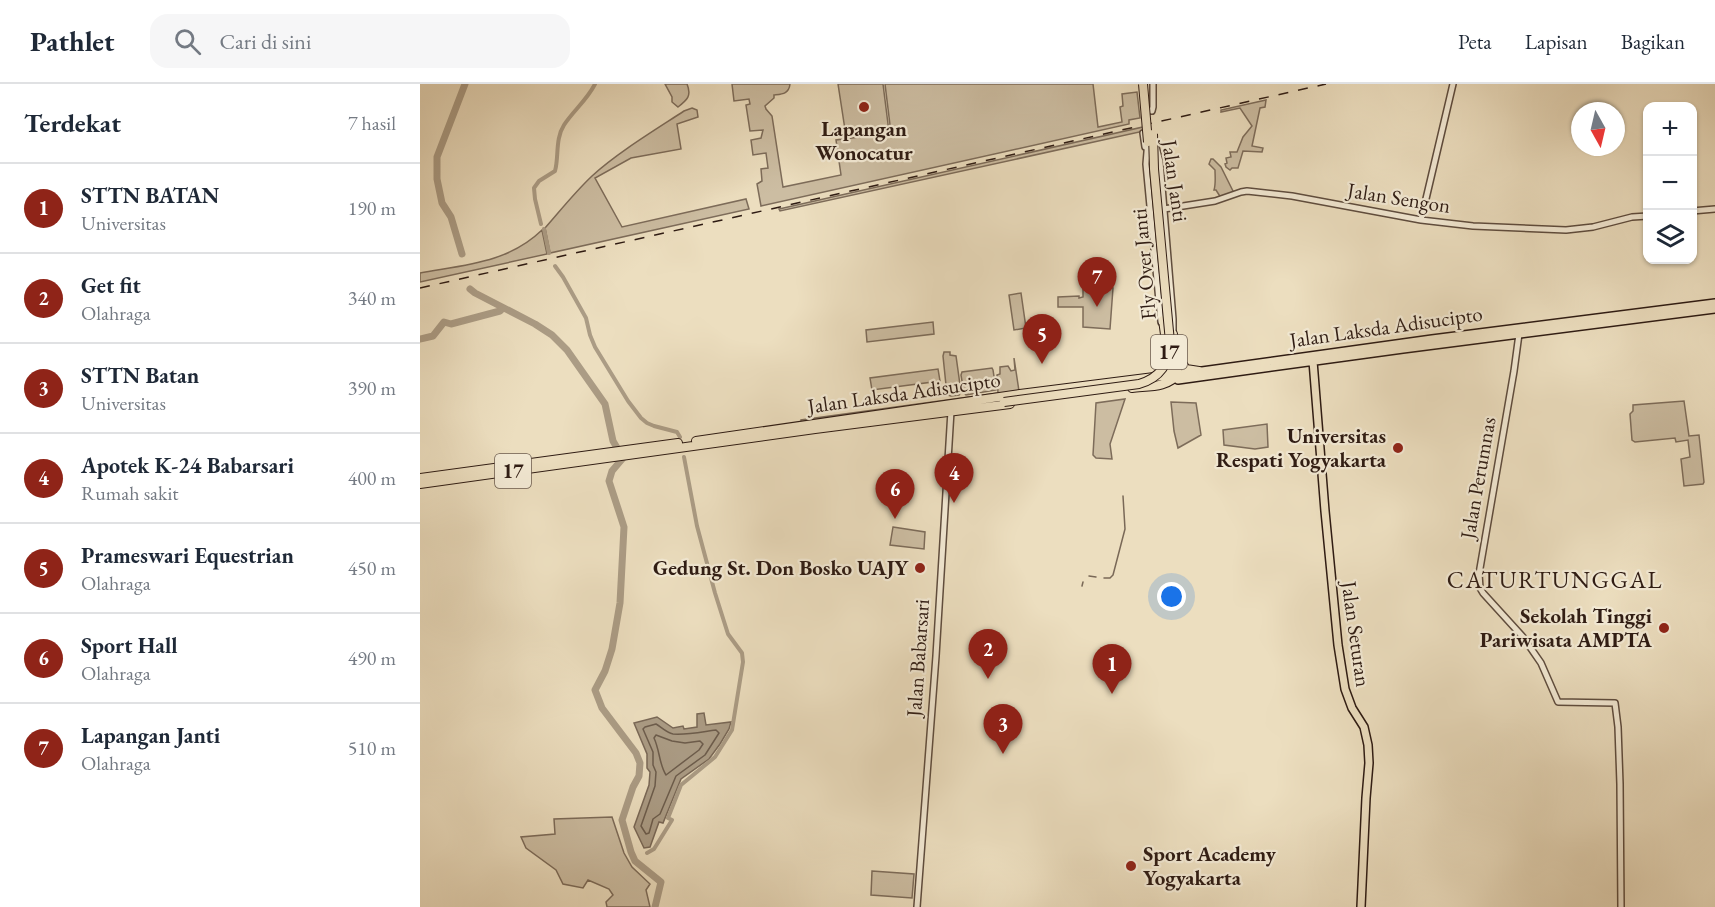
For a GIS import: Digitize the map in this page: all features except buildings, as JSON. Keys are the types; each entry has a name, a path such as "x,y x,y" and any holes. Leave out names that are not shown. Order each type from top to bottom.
{"highway":[{"name":"17","path":"1141,86 1172,379"},
{"name":"17","path":"1151,86 1167,320"},
{"name":"Fly Over Janti","path":"965,409 1139,384 1155,377 1165,366 1170,342 1154,169 1153,134"},
{"name":"17","path":"1147,379 1161,365 1170,347"},
{"path":"1170,347 1184,367 1199,371"},
{"name":"Jalan Laksda Adisucipto","path":"420,478 951,411 1147,379 1172,379"},
{"name":"Jalan Laksda Adisucipto","path":"632,453 1172,379"},
{"name":"Jalan Laksda Adisucipto","path":"420,484 605,456"}],"main road":[{"name":"Jalan Laksda Adisucipto","path":"1172,379 1229,375 1253,367 1715,303"},
{"name":"Jalan Laksda Adisucipto","path":"1172,379 1199,371 1313,361 1398,347 1715,309"},
{"name":"Jalan Seturan","path":"1313,361 1338,645 1345,689 1352,708 1364,727 1368,745 1369,763 1360,907"},
{"name":"Jalan Laksda Adisucipto","path":"1172,379 1233,373"}],"street":[{"path":"1420,220 1453,84"},
{"path":"1141,86 1148,94 1151,86"},
{"name":"Jalan Janti","path":"1141,86 1146,108 1150,112 1153,108 1151,86"},
{"name":"Jalan Janti","path":"1152,131 1160,162 1164,209 1173,319 1169,334 1161,320 1146,164 1149,132 1152,131"},
{"path":"1143,133 1146,164"},
{"path":"1146,164 1152,158 1157,158 1160,162"},
{"name":"Jalan Sengon","path":"1164,209 1215,201 1247,191 1292,196 1420,220 1473,226 1566,230 1643,216"},
{"path":"1697,211 1715,209"},
{"path":"1154,251 1167,250"},
{"name":"Jalan Perumnas","path":"1519,334 1479,574 1480,588 1525,640 1541,663 1558,702 1615,703 1620,784 1621,907"},
{"name":"Jalan Babarsari","path":"917,907 951,411"}],"shaded area":[{"path":"665,84 687,84 688,97 678,107 672,102 672,97"},
{"path":"732,84 790,84 787,92 774,95 774,98 765,106 772,116 783,187 841,175 836,140 891,133 885,84 1093,84 1098,127 1122,122 1120,107 1123,106 1122,94 1137,92 1140,118 1129,120 1129,124 761,206 757,184 762,181 761,169 768,168 766,153 753,155 751,140 761,138 763,130 750,131 746,105 750,104 749,99 734,101"},
{"name":"Lapangan Wonocatur","path":"838,84 883,84 889,132 846,136"},
{"path":"1266,100 1265,107 1260,108 1252,146 1263,148 1262,152 1243,151 1238,168 1230,170 1225,164 1227,163 1226,158 1231,157 1230,152 1237,152 1243,137 1252,126 1240,108 1221,112 1221,110"},
{"path":"692,108 697,110 698,117 677,124 681,149 631,158 595,178 622,227 746,199 749,209 550,253 545,228 586,182 624,150"},
{"path":"1143,127 1144,131 780,211 779,209"},
{"path":"1211,159 1221,167 1234,193 1221,198 1214,190 1215,170 1209,164"},
{"path":"542,230 547,254 420,282 420,273 469,265 500,256 515,250"},
{"path":"1083,287 1113,288 1110,329 1083,327 1083,307 1058,307 1058,297 1083,297"},
{"path":"1021,293 1026,328 1014,330 1009,295"},
{"path":"933,322 934,334 867,342 866,330"},
{"path":"944,352 950,352 950,355 956,356 961,392 959,395 947,395"},
{"path":"1014,358 1019,391 801,422 801,420 998,393 997,375 1000,374 1000,367 1008,366 1011,371 1015,370"},
{"path":"992,368 996,390 966,395 964,393 962,372"},
{"path":"938,369 940,381 872,390 870,378"},
{"path":"1125,399 1110,444 1112,459 1096,458 1093,455 1096,403"},
{"path":"1684,401 1689,436 1699,435 1703,484 1684,486 1681,459 1690,457 1688,440 1676,442 1675,438 1635,442 1632,440 1630,414 1633,411 1633,405"},
{"path":"1171,402 1196,403 1201,435 1178,448 1174,431"},
{"path":"1267,424 1268,447 1255,449 1224,445 1223,430"},
{"path":"893,527 925,532 924,549 890,545"},
{"path":"612,817 624,853 632,867 650,884 646,890 650,907 607,907 606,902 613,895 609,889 588,880 583,888 563,884 556,870 526,848 521,837 555,834 554,819"},
{"path":"872,871 914,874 912,898 871,895"}],"water":[{"path":"704,713 706,725 731,722 729,729 709,759 681,779 663,823 659,822 650,847 644,848 634,827 649,785 650,772 647,768 647,754 634,723 657,717 673,728 683,726 684,729 697,727 697,714"}],"waterway":[{"path":"462,254 451,217 442,203 437,179 437,157 465,84"},
{"path":"541,224 534,188 539,181 555,171 561,130 595,84"},
{"path":"544,229 549,253"},
{"path":"555,266 586,318 595,347 628,401 647,423 677,432 680,437"},
{"path":"470,289 535,324 552,335 567,350 605,404 613,441 623,458 612,471 609,481 624,527 620,603 612,649 605,671 595,690 602,708 636,753 640,763 639,776 622,820 635,861 661,882 655,907"},
{"path":"420,339 433,336 444,322 451,324 500,311 503,308"},
{"path":"647,853 654,849 672,820 668,818 681,785 715,757 732,730 743,662 742,653 728,634 715,593 697,526 684,457"},
{"path":"1104,578 1110,578 1113,575 1125,529 1123,496"},
{"path":"1089,576 1096,577"},
{"path":"1082,586 1083,582"}],"railway":[{"path":"420,288 1326,84"}],"place":[{"name":"Lapangan Wonocatur","path":"864,107"},
{"name":"Lapangan Janti","path":"1097,307"},
{"name":"Prameswari Equestrian","path":"1042,364"},
{"name":"Universitas Respati Yogyakarta","path":"1398,448"},
{"name":"Apotek K-24 Babarsari","path":"954,503"},
{"name":"Sport Hall","path":"895,519"},
{"name":"Gedung St. Don Bosko UAJY","path":"920,568"},
{"name":"Sekolah Tinggi Pariwisata AMPTA","path":"1664,628"},
{"name":"Get fit","path":"988,679"},
{"name":"STTN BATAN","path":"1112,694"},
{"name":"STTN Batan","path":"1003,754"},
{"name":"Sport Academy Yogyakarta","path":"1131,866"}],"district":[{"name":"CATURTUNGGAL","path":"1555,580"}]}
